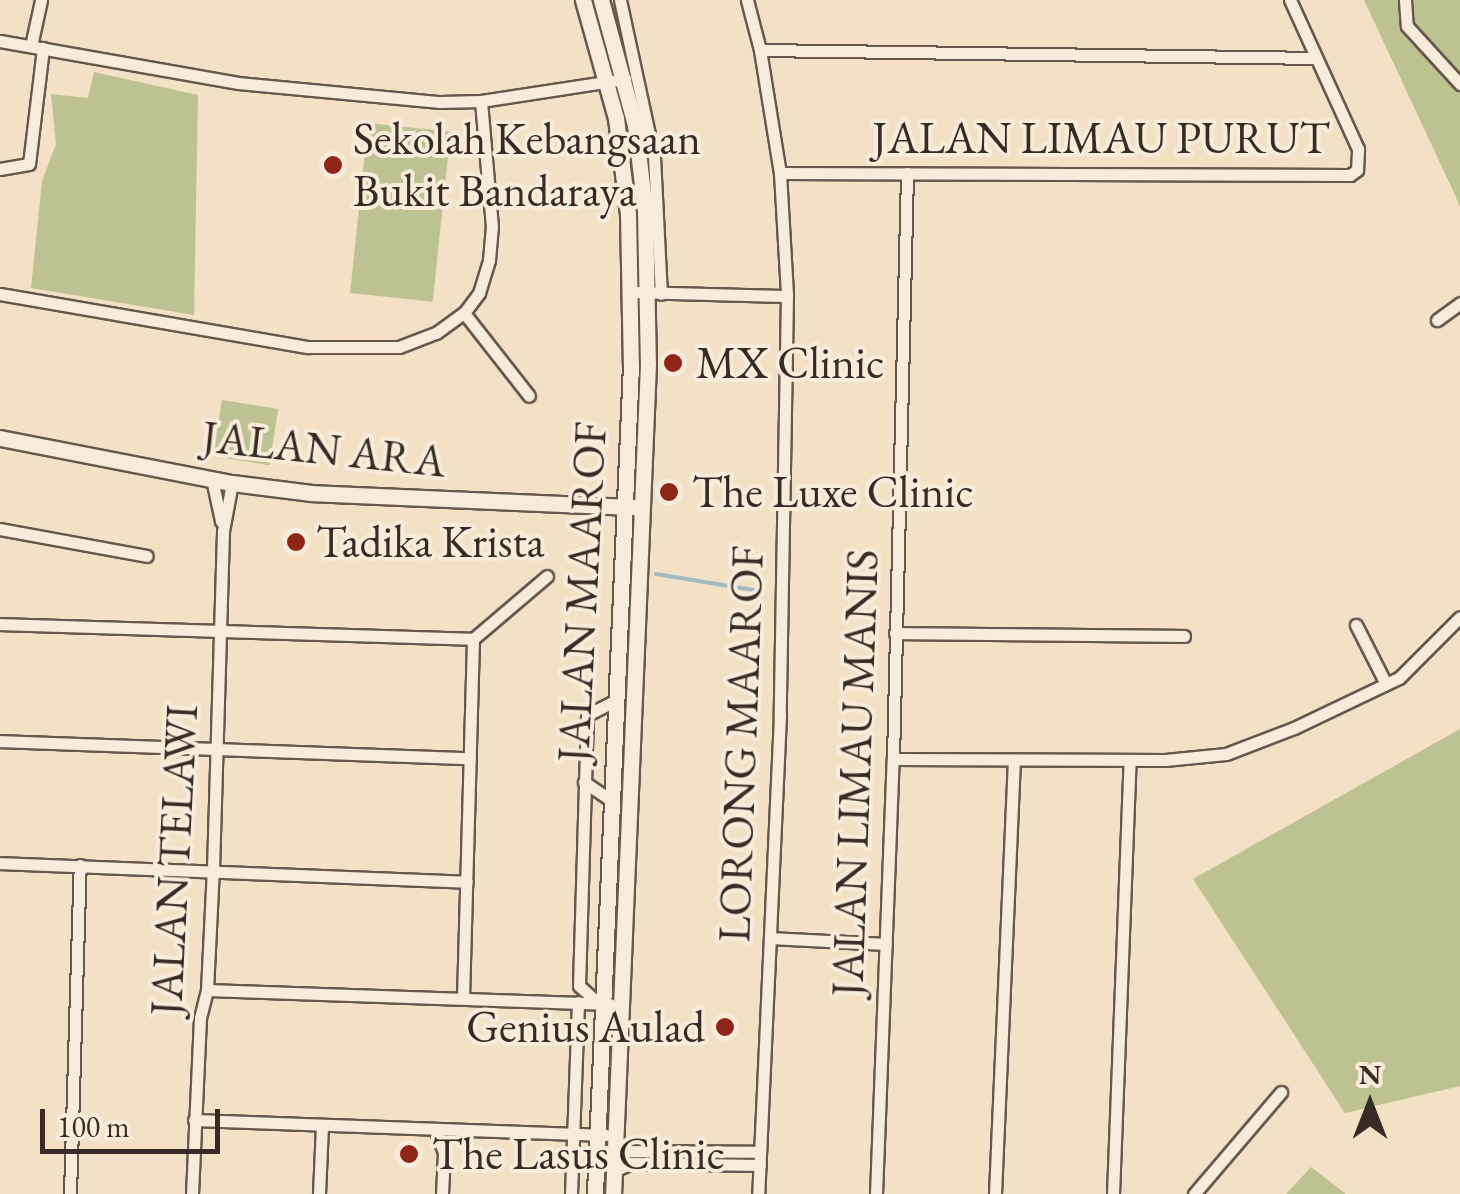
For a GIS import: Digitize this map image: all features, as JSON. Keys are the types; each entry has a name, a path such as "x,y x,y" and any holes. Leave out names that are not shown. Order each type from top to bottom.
{"main road":[{"name":"JALAN MAAROF","path":"583,0 616,80"},
{"name":"JALAN MAAROF","path":"600,0 644,212 646,293 613,1194"},
{"name":"JALAN ARA","path":"0,438 232,483 356,497 636,507"},
{"name":"JALAN MAAROF","path":"595,1194 613,702 636,507"}],"street":[{"path":"0,169 29,164 41,0"},
{"name":"JALAN MAAROF","path":"620,0 654,158 646,293"},
{"name":"LORONG MAAROF","path":"746,0 760,50 780,173 787,296 780,691 758,1194"},
{"name":"JALAN LIMAU PURUT","path":"780,173 1340,178 1357,170 1358,149 1290,0"},
{"path":"1404,0 1408,26 1460,84"},
{"path":"0,41 238,83 440,102 481,101 616,80"},
{"path":"760,50 1316,58"},
{"path":"0,294 352,350 399,346 436,333 464,313 479,293 491,244 481,101"},
{"name":"JALAN LIMAU MANIS","path":"876,1194 893,759 907,173"},
{"path":"646,293 787,296"},
{"path":"1437,320 1460,304"},
{"path":"464,313 529,396"},
{"name":"JALAN TELAWI","path":"212,479 223,530"},
{"name":"JALAN TELAWI","path":"192,1194 200,1018 207,990 213,870 223,530 232,483"},
{"path":"0,528 146,556"},
{"path":"0,624 473,639 548,576"},
{"path":"893,759 1014,762 1226,754 1294,728 1386,684 1440,642 1460,617"},
{"path":"1356,625 1386,684"},
{"path":"895,633 1184,636"},
{"path":"464,998 473,639"},
{"path":"601,1004 583,994 579,986 584,782 587,715 613,702"},
{"path":"0,741 470,758"},
{"path":"1114,1194 1130,760"},
{"path":"995,1194 1014,762"},
{"path":"584,782 610,799"},
{"path":"0,863 467,882"},
{"path":"70,1194 80,865"},
{"path":"770,938 886,944"},
{"path":"533,1001 574,994 579,986"},
{"path":"207,990 620,1004"},
{"path":"571,1194 578,1002"},
{"path":"1194,1194 1280,1092"},
{"path":"194,1120 573,1134 596,1143 736,1158"},
{"path":"319,1194 322,1125"},
{"path":"435,1129 444,1153 442,1194"},
{"path":"614,1171 631,1162 760,1158"}],"green space":[{"path":"1364,0 1460,0 1460,207 1455,195"},
{"path":"94,72 198,95 194,315 31,288 42,181 56,144 51,94 88,98"},
{"path":"368,123 451,132 433,302 350,293"},
{"path":"222,400 278,409 269,465 213,456"},
{"path":"1460,729 1460,1086 1345,1113 1193,879"},
{"path":"1311,1167 1346,1194 1286,1194"}],"waterway":[{"path":"656,574 760,591"}],"place":[{"name":"Sekolah Kebangsaan Bukit Bandaraya","path":"333,165"},
{"name":"MX Clinic","path":"673,363"},
{"name":"The Luxe Clinic","path":"669,492"},
{"name":"Tadika Krista","path":"296,542"},
{"name":"Genius Aulad","path":"725,1027"},
{"name":"The Lasus Clinic","path":"409,1154"}]}
